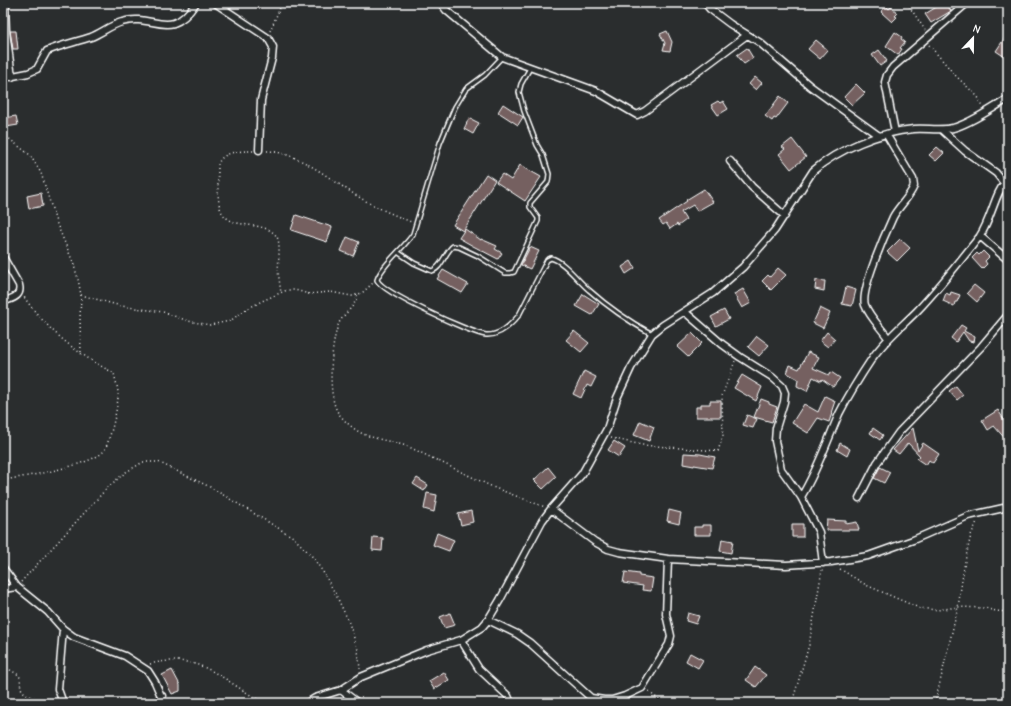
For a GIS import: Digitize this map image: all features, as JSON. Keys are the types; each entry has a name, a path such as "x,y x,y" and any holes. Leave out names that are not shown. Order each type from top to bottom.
{"street":[{"path":"5,3 6,32 12,77"},
{"path":"3,78 28,73 37,69 46,51 93,36 122,22 134,20 165,25 175,23 184,17 196,3"},
{"path":"215,3 268,38 273,47 272,58 261,100 259,150"},
{"path":"442,3 446,10 502,57 596,91 635,114 640,115 747,35"},
{"path":"705,3 710,9 759,42 810,86 879,136"},
{"path":"895,132 885,78 890,70 967,3"},
{"path":"307,703 316,698 341,690 361,677 427,650 461,640 473,634 488,620 513,577 542,521 582,474 603,436 617,398 631,368 652,334 663,325 713,293 743,267 775,230 813,171 828,158 886,134 916,129 942,130 960,125 1008,99"},
{"path":"801,497 816,471 851,392 888,338 937,289 980,236 1006,180 965,150 942,130"},
{"path":"886,134 913,179 914,186 894,216 874,263 864,295 865,306 888,338"},
{"path":"730,161 745,180 784,216"},
{"path":"980,236 1008,260"},
{"path":"3,257 19,285 20,292 15,297 3,302"},
{"path":"685,312 736,355 776,380 784,390 784,402 776,428 775,442 781,469 801,497 819,532 823,563"},
{"path":"860,498 877,463 899,432 981,347 1008,315"},
{"path":"551,509 595,542 608,549 619,552 668,559 762,565 786,565 823,563 868,556 913,540 968,516 1008,507"},
{"path":"488,620 517,634 530,643 591,698 612,700 625,696 642,688 671,639 671,632 666,614 668,559"},
{"path":"3,568 17,587 48,612 63,629 74,637 125,656 148,671 162,696 164,703"},
{"path":"3,589 17,587"},
{"path":"62,701 58,689 63,629"},
{"path":"461,640 479,669 508,696 512,703"},
{"path":"341,690 358,703"},
{"path":"156,703 162,696"}],"lane":[{"path":"502,57 485,75 466,89 458,100 440,143 413,234 399,253 386,266 377,280 382,287 436,316 472,332 487,335 500,331 512,323 519,315 547,260 554,259 560,262 595,295 634,325 652,334"},
{"path":"399,253 414,263 432,271 437,268 450,248 453,246 459,247 478,256 505,273 514,272 538,221 538,218 530,207 530,203 548,182 549,174 545,160 534,139 519,92 521,84 530,68"}],"path":[{"path":"268,38 282,3"},
{"path":"907,3 927,38 956,76 978,97 986,112"},
{"path":"3,134 30,155 42,173 56,222 73,262 81,295 81,353"},
{"path":"281,293 278,270 279,241 276,236 266,228 241,224 225,216 219,206 218,164 220,159 226,155 242,151 259,150 287,155 305,163 365,201 417,224"},
{"path":"81,295 121,306 163,312 188,321 210,325 230,321 251,307 287,290 295,290 309,294 330,292 352,296 362,293 377,280"},
{"path":"3,480 75,464 98,457 105,451 109,442 117,405 118,393 114,373 96,364 67,343 45,324 20,292"},
{"path":"357,295 356,300 339,324 331,366 333,397 337,410 347,422 358,431 370,437 409,447 495,488 551,509"},
{"path":"603,436 642,445 718,451 723,436 722,396 736,355"},
{"path":"17,587 108,487 126,472 143,462 158,462 210,487 243,506 293,537 311,555 323,572 348,620 358,650 361,677"},
{"path":"935,703 958,607 965,561 970,542 981,513"},
{"path":"831,562 866,585 919,608 937,610 958,607 985,608 1008,612"},
{"path":"792,703 809,645 823,563"},
{"path":"142,666 171,660 197,664 217,673 265,703"},
{"path":"3,666 20,675 21,687 30,696 62,701"},
{"path":"642,688 663,703"}],"building":[{"path":"943,3 946,3 951,11 931,23 925,14"},
{"path":"886,6 889,9 891,7 898,13 895,16 897,17 892,22 881,12"},
{"path":"10,31 16,31 18,49 13,49"},
{"path":"667,31 672,42 670,51 663,50 665,43 660,34"},
{"path":"895,32 902,37 901,39 905,42 900,48 902,49 898,55 886,46"},
{"path":"1008,33 1008,59 996,51"},
{"path":"816,40 828,50 820,59 808,49"},
{"path":"747,48 753,58 744,64 737,55"},
{"path":"879,50 887,61 880,66 872,55"},
{"path":"755,77 762,83 756,90 749,84"},
{"path":"856,84 865,93 852,105 844,97"},
{"path":"780,96 788,103 776,119 774,118 772,121 765,116"},
{"path":"718,101 720,103 723,101 728,109 718,115 711,105"},
{"path":"503,104 523,117 518,125 498,112"},
{"path":"16,116 18,125 6,127 4,118"},
{"path":"469,118 479,123 473,134 464,129"},
{"path":"792,139 806,157 791,169 779,154 785,149 782,147"},
{"path":"937,147 944,153 936,161 929,155"},
{"path":"520,165 541,177 525,201 496,182 502,174 511,180"},
{"path":"486,174 495,180 463,231 453,225"},
{"path":"704,189 713,202 697,211 693,205 681,212 686,220 678,226 677,224 670,229 666,223 663,225 659,220 687,201 686,200"},
{"path":"41,193 43,206 29,209 27,196"},
{"path":"296,215 332,227 327,242 291,230"},
{"path":"465,229 481,240 497,246 495,249 502,253 498,259 459,238"},
{"path":"347,237 359,242 353,256 341,251"},
{"path":"900,239 910,248 897,261 887,252"},
{"path":"530,247 539,251 530,269 521,265"},
{"path":"983,251 989,257 985,261 987,264 982,269 972,258 977,253 979,255"},
{"path":"631,261 635,268 626,274 622,267"},
{"path":"778,268 786,275 771,290 762,281 768,275 770,277"},
{"path":"443,270 468,284 462,293 437,279"},
{"path":"816,280 825,281 824,291 815,289"},
{"path":"974,285 984,293 977,302 967,293"},
{"path":"846,287 856,290 852,306 842,304"},
{"path":"743,289 751,303 742,308 734,294"},
{"path":"951,292 960,295 954,306 943,301 946,293 950,295"},
{"path":"583,294 599,304 592,315 576,306"},
{"path":"820,308 830,313 823,328 813,323"},
{"path":"724,310 729,319 716,326 711,317"},
{"path":"961,325 966,328 964,331 975,337 974,342 969,341 963,332 956,342 951,338"},
{"path":"574,331 589,343 581,352 566,340"},
{"path":"827,332 835,339 828,347 820,341"},
{"path":"692,333 702,343 688,357 677,347"},
{"path":"757,336 769,345 759,356 748,347"},
{"path":"808,352 819,357 813,368 829,375 831,372 840,378 833,387 822,379 821,381 813,377 807,391 797,386 798,379 787,373 790,365 799,369"},
{"path":"584,371 596,377 591,387 587,385 581,398 573,394"},
{"path":"742,375 762,387 756,401 734,388"},
{"path":"956,386 963,395 957,400 949,391"},
{"path":"825,396 835,401 829,422 818,418 808,433 792,423 804,404 818,412"},
{"path":"761,399 777,407 772,422 754,417"},
{"path":"710,401 721,401 721,417 696,417 696,407 701,407 701,404 710,404"},
{"path":"998,410 1008,426 1008,442 994,426 988,430 982,420"},
{"path":"747,415 757,419 753,428 743,425"},
{"path":"640,421 654,427 649,441 634,435"},
{"path":"873,428 883,435 880,440 870,433"},
{"path":"913,428 918,451 923,443 939,454 933,463 929,460 926,465 917,459 920,456 908,443 899,454 893,450"},
{"path":"614,441 625,448 619,457 608,450"},
{"path":"840,443 850,449 847,456 837,450"},
{"path":"684,453 715,457 712,468 683,464"},
{"path":"548,467 556,477 543,489 534,480"},
{"path":"880,467 890,472 884,483 874,478"},
{"path":"417,478 428,485 424,491 413,484"},
{"path":"427,493 437,495 434,512 424,509"},
{"path":"669,510 681,513 679,524 667,521"},
{"path":"471,511 473,522 461,525 458,514"},
{"path":"827,520 846,521 846,524 857,522 859,530 826,530"},
{"path":"792,524 803,524 803,537 792,537"},
{"path":"702,525 711,525 711,535 694,535 694,527 702,527"},
{"path":"437,533 454,540 449,551 433,545"},
{"path":"373,537 383,538 382,551 372,550"},
{"path":"722,539 733,541 731,553 720,551"},
{"path":"625,572 653,578 651,591 642,590 643,586 623,583"},
{"path":"450,613 455,625 444,628 440,617"},
{"path":"688,613 699,616 696,624 686,621"},
{"path":"690,653 703,660 698,668 686,661"},
{"path":"755,667 766,675 756,687 746,680"},
{"path":"172,670 180,685 180,691 172,694 162,675"},
{"path":"444,672 449,680 434,689 429,681"}]}
